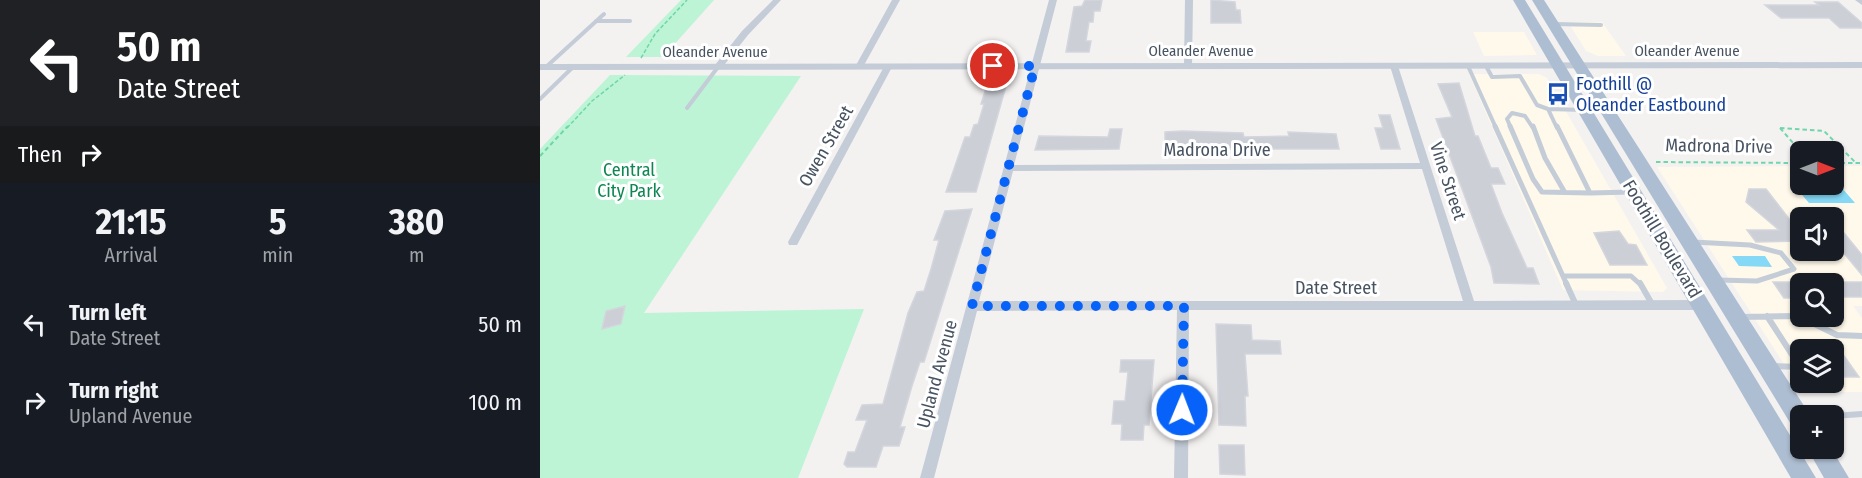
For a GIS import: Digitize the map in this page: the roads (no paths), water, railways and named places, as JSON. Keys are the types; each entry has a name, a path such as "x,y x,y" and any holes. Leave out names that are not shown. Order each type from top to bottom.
{"main road":[{"name":"Foothill Boulevard","path":"1519,0 1804,478"},
{"name":"Foothill Boulevard","path":"1538,0 1791,405"},
{"path":"1825,459 1837,478"}],"street":[{"path":"718,67 745,33 777,0"},
{"path":"859,67 896,0"},
{"name":"Upland Avenue","path":"927,478 1053,0"},
{"path":"1188,66 1189,0"},
{"name":"Oleander Avenue","path":"543,67 1862,65"},
{"name":"Vine Street","path":"1394,66 1470,305"},
{"name":"Owen Street","path":"793,242 888,67"},
{"name":"Madrona Drive","path":"1008,168 1426,166"},
{"name":"Date Street","path":"972,306 1470,305 1577,307 1701,305"},
{"path":"1181,478 1184,306"}],"lane":[{"path":"543,67 604,14"},
{"path":"596,21 630,21"},
{"path":"1553,24 1601,25"},
{"path":"1468,66 1577,307"},
{"path":"1486,66 1492,76 1520,76 1537,105 1548,109 1586,110"},
{"path":"540,99 573,67"},
{"path":"687,108 718,67"},
{"path":"1548,109 1590,193"},
{"path":"1564,191 1545,158 1533,127 1525,116 1512,113 1507,119 1533,179 1542,192 1633,192"},
{"path":"1689,242 1750,245 1781,253 1794,269 1779,278 1747,281 1712,279"},
{"path":"1564,276 1631,276 1639,281 1653,306"},
{"path":"1767,316 1790,352"},
{"path":"1736,318 1798,316 1837,335 1862,336"},
{"path":"1766,365 1790,366"},
{"path":"1844,415 1862,414"}],"water":[{"path":"1844,190 1855,203 1809,203 1802,195 1844,195"},
{"path":"1732,256 1765,256 1772,267 1739,266"}],"place":[{"name":"Foothill @ Oleander Eastbound","path":"1558,94"}],"park label":[{"name":"Central City Park","path":"629,180"}]}
